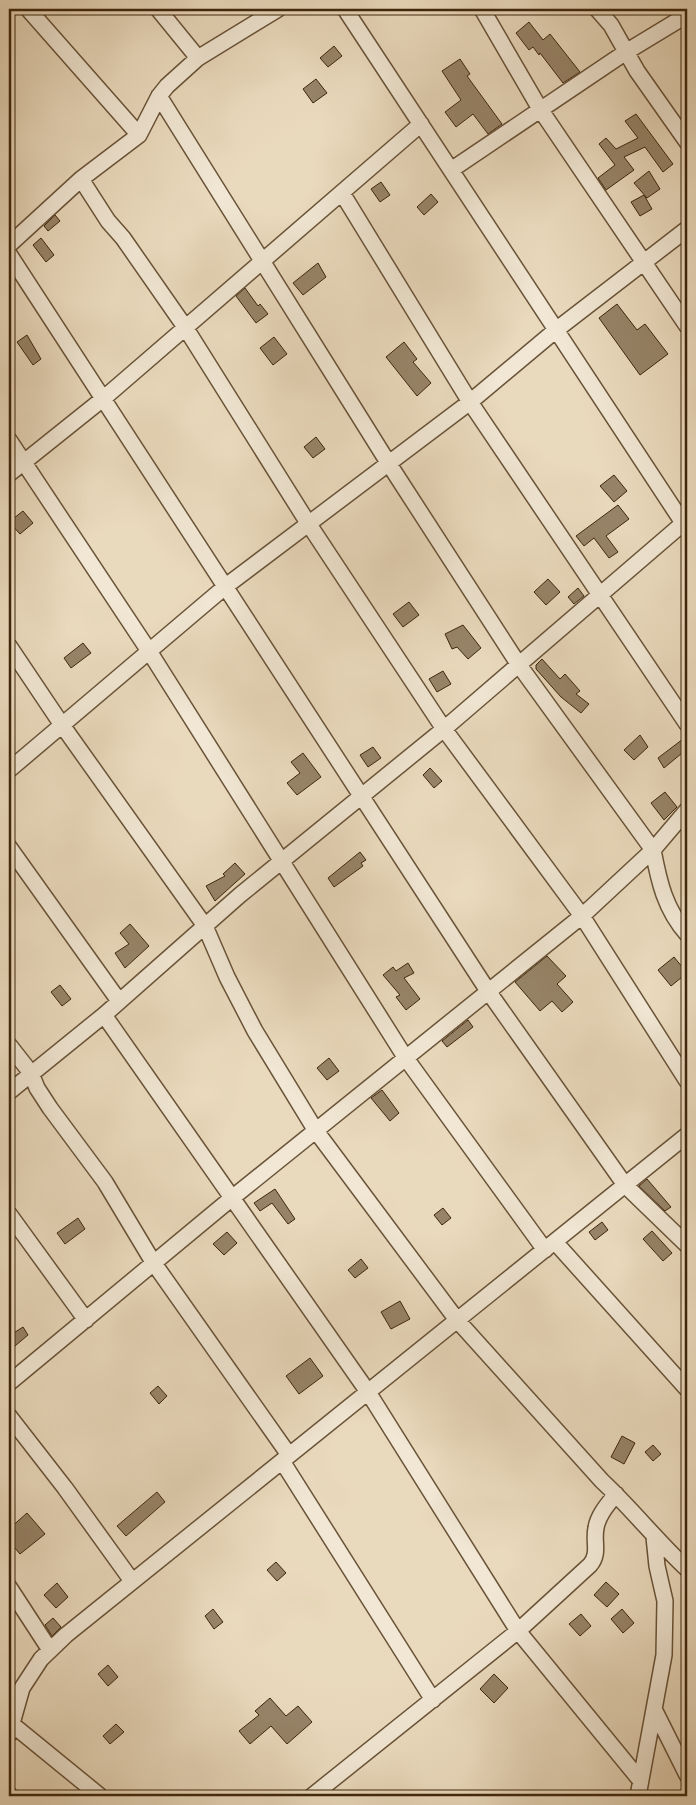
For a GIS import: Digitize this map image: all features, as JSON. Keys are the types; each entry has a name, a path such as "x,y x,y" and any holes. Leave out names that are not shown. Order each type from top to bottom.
{"street":[{"path":"28,9 139,136"},
{"path":"158,9 198,58"},
{"path":"9,245 81,179 139,136 159,96 167,86 198,58 278,9"},
{"path":"9,1092 104,1015 282,860 444,729 686,524 345,9"},
{"path":"482,9 540,109 687,326"},
{"path":"598,9 611,25 626,52 687,142"},
{"path":"451,170 626,52 687,15"},
{"path":"159,96 389,464 519,665 653,850 664,898 678,923 687,934"},
{"path":"9,474 104,398 421,124"},
{"path":"81,179 108,221 123,238 185,327 308,523 444,729 582,916 687,1080"},
{"path":"342,193 470,402 687,724"},
{"path":"9,770 226,586 470,402 556,330 687,229"},
{"path":"9,254 488,991 625,1185 687,1245"},
{"path":"9,440 149,651 405,1057 550,1246 687,1389"},
{"path":"9,646 62,725 205,926 227,977 255,1031 316,1131 457,1320 654,1537 687,1569"},
{"path":"9,1384 153,1262 582,916 653,850 687,810"},
{"path":"9,848 119,1001"},
{"path":"104,1015 368,1392 518,1631 640,1780"},
{"path":"9,1046 31,1073 37,1088 105,1182 153,1262 286,1458 433,1700"},
{"path":"100,1796 11,1730 22,1688 41,1659 132,1581 687,1135"},
{"path":"9,1214 86,1320"},
{"path":"9,1416 65,1488 132,1581"},
{"path":"312,1796 518,1631 595,1560 596,1528 605,1507 616,1494"},
{"path":"638,1796 664,1655 665,1601 657,1566 654,1537"},
{"path":"9,1587 50,1650"},
{"path":"655,1711 687,1775"}],"building":[{"path":"529,22 543,40 550,34 580,72 563,83 540,53 539,55 533,47 529,50 516,33"},
{"path":"334,46 342,56 328,67 320,58"},
{"path":"460,59 470,74 467,76 502,124 488,134 473,114 456,127 445,112 461,100 442,71"},
{"path":"316,79 327,93 313,103 303,89"},
{"path":"636,114 673,164 663,172 645,147 624,157 634,170 606,190 598,178 615,165 599,144 606,138 616,149 638,138 625,121"},
{"path":"649,171 660,189 647,198 634,183"},
{"path":"381,182 390,195 380,202 371,189"},
{"path":"431,194 438,202 424,215 417,207"},
{"path":"644,195 652,209 640,216 631,202"},
{"path":"55,215 60,221 48,231 44,226"},
{"path":"41,238 54,255 46,262 33,245"},
{"path":"318,263 326,277 303,295 293,283"},
{"path":"245,288 258,306 260,304 268,314 256,323 236,296"},
{"path":"617,304 637,330 645,324 668,354 640,375 599,318"},
{"path":"27,335 41,359 33,365 17,342"},
{"path":"274,337 287,354 273,365 260,348"},
{"path":"404,342 417,359 413,362 431,383 417,396 386,357"},
{"path":"316,437 325,449 313,458 304,447"},
{"path":"614,475 627,491 614,502 600,486"},
{"path":"618,505 629,519 606,536 618,552 609,558 594,538 584,546 576,536"},
{"path":"23,511 33,523 20,534 9,522"},
{"path":"548,579 560,592 546,605 534,592"},
{"path":"578,588 584,596 574,604 568,597"},
{"path":"409,602 419,615 403,627 393,614"},
{"path":"463,625 481,648 468,659 457,647 452,649 445,634"},
{"path":"83,643 91,653 71,668 64,658"},
{"path":"542,659 560,679 565,674 580,691 576,694 589,704 581,713 561,697 536,669 536,665"},
{"path":"443,671 451,684 437,692 429,679"},
{"path":"640,735 648,747 634,760 624,750"},
{"path":"687,736 687,749 664,768 658,758"},
{"path":"373,747 381,758 368,767 360,755"},
{"path":"303,753 321,777 297,795 287,783 300,773 291,762"},
{"path":"430,768 442,781 434,788 423,775"},
{"path":"665,792 677,807 664,820 651,803"},
{"path":"360,852 366,860 361,863 363,866 334,887 328,878"},
{"path":"235,863 245,874 215,901 206,886 225,876 223,874"},
{"path":"130,924 149,946 125,968 115,953 129,944 120,933"},
{"path":"547,956 566,976 557,984 573,1002 562,1012 552,1001 540,1011 515,982"},
{"path":"674,957 687,973 671,986 658,970"},
{"path":"408,963 414,973 404,978 420,999 406,1010 396,997 400,995 383,975 393,967 396,971"},
{"path":"60,985 71,999 62,1006 51,992"},
{"path":"468,1020 473,1027 447,1047 442,1041"},
{"path":"329,1058 339,1071 327,1080 317,1068"},
{"path":"382,1090 399,1113 390,1121 371,1098"},
{"path":"647,1179 671,1207 665,1211 639,1186"},
{"path":"275,1189 295,1219 288,1224 272,1203 260,1211 254,1203"},
{"path":"443,1208 451,1218 442,1225 434,1215"},
{"path":"78,1218 85,1229 65,1244 57,1233"},
{"path":"602,1222 608,1230 595,1240 589,1232"},
{"path":"652,1231 672,1253 663,1261 643,1239"},
{"path":"227,1232 237,1243 224,1255 213,1244"},
{"path":"361,1259 368,1268 355,1278 348,1270"},
{"path":"400,1301 410,1319 391,1329 381,1312"},
{"path":"23,1327 28,1335 9,1351 9,1336"},
{"path":"310,1358 323,1376 299,1394 286,1376"},
{"path":"158,1386 167,1396 159,1404 150,1393"},
{"path":"622,1436 635,1443 624,1464 611,1457"},
{"path":"653,1445 661,1454 653,1461 645,1452"},
{"path":"157,1492 165,1502 126,1536 117,1526"},
{"path":"27,1513 45,1534 20,1554 9,1541 9,1529"},
{"path":"276,1562 286,1573 277,1581 267,1570"},
{"path":"606,1582 619,1594 607,1607 594,1595"},
{"path":"57,1583 68,1597 56,1608 44,1595"},
{"path":"213,1609 223,1622 214,1629 205,1616"},
{"path":"622,1609 634,1623 623,1633 611,1619"},
{"path":"581,1614 591,1626 580,1636 569,1624"},
{"path":"53,1618 61,1627 52,1636 45,1625"},
{"path":"108,1665 118,1677 108,1686 98,1674"},
{"path":"494,1674 508,1688 494,1703 480,1689"},
{"path":"270,1698 286,1716 298,1706 312,1722 287,1744 271,1726 250,1744 239,1731 259,1715 255,1711"},
{"path":"116,1724 124,1732 110,1744 103,1736"}],"waterway":[{"path":"9,1785 20,1796"}]}
